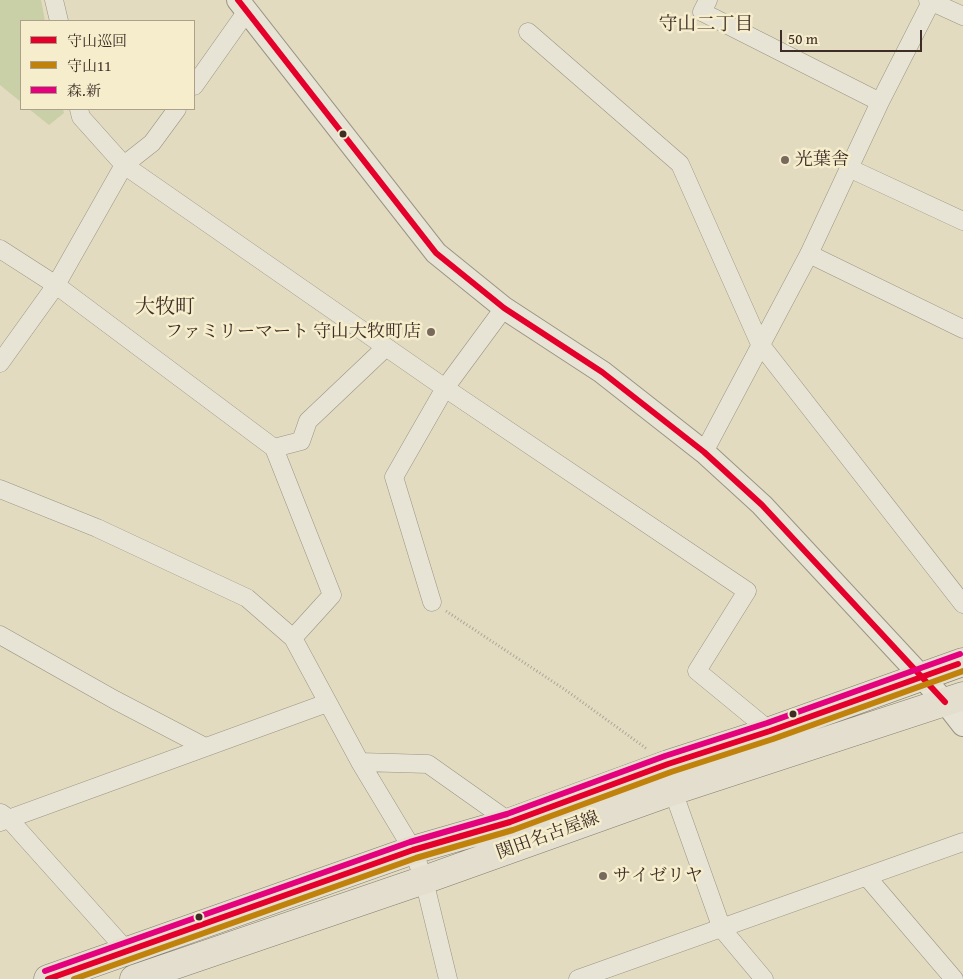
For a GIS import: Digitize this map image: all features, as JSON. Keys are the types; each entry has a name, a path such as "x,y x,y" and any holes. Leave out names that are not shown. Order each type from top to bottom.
{"main road":[{"name":"関田名古屋線","path":"48,979 413,850 510,822 668,764 770,731 963,662"},
{"name":"関田名古屋線","path":"140,978 424,880 673,791 954,699"}],"street":[{"path":"54,0 59,20"},
{"path":"708,0 702,12 880,102"},
{"path":"704,452 809,254 880,102 931,0 963,16"},
{"path":"195,84 242,5 436,253 504,308 602,372 704,452 762,506 922,678 954,699 963,725"},
{"path":"528,32 680,164 760,344 963,604"},
{"path":"79,110 81,117 124,165 445,388 747,590 696,671 770,731"},
{"path":"0,363 56,285 124,165 152,143 176,110"},
{"path":"850,169 963,221"},
{"path":"0,249 56,285 274,448 332,595 293,638"},
{"path":"809,254 963,328"},
{"path":"432,602 394,477 445,388 504,308"},
{"path":"274,448 301,441 308,421 386,347"},
{"path":"0,489 97,528 248,598 293,638 360,762 413,850 424,880 448,979"},
{"path":"0,635 114,700 205,747"},
{"path":"127,951 3,818 327,703"},
{"path":"360,762 428,764 510,822"},
{"path":"673,791 722,929 764,979"},
{"path":"578,979 963,842"},
{"path":"868,877 954,979"}],"path":[{"path":"432,602 568,691 668,764"}],"green space":[{"path":"0,0 41,0 45,20 20,20 20,101 0,85"},
{"path":"30,110 63,110 64,113 49,125"}],"transit line":[{"name":"守山巡回","path":"238,0 436,253 504,308 602,372 704,452 762,505 945,702"},
{"name":"森.新","path":"45,971 410,842 507,814 665,756 767,723 960,654"},
{"name":"守山巡回","path":"48,979 413,850 510,822 668,764 770,731 958,664"},
{"name":"守山11","path":"74,979 416,858 513,830 671,772 773,739 963,671"}],"place":[{"name":"光葉舎","path":"785,160"},
{"name":"ファミリーマート 守山大牧町店","path":"431,332"},
{"name":"サイゼリヤ","path":"603,876"}],"district":[{"name":"守山二丁目","path":"706,25"},
{"name":"大牧町","path":"165,308"}]}
